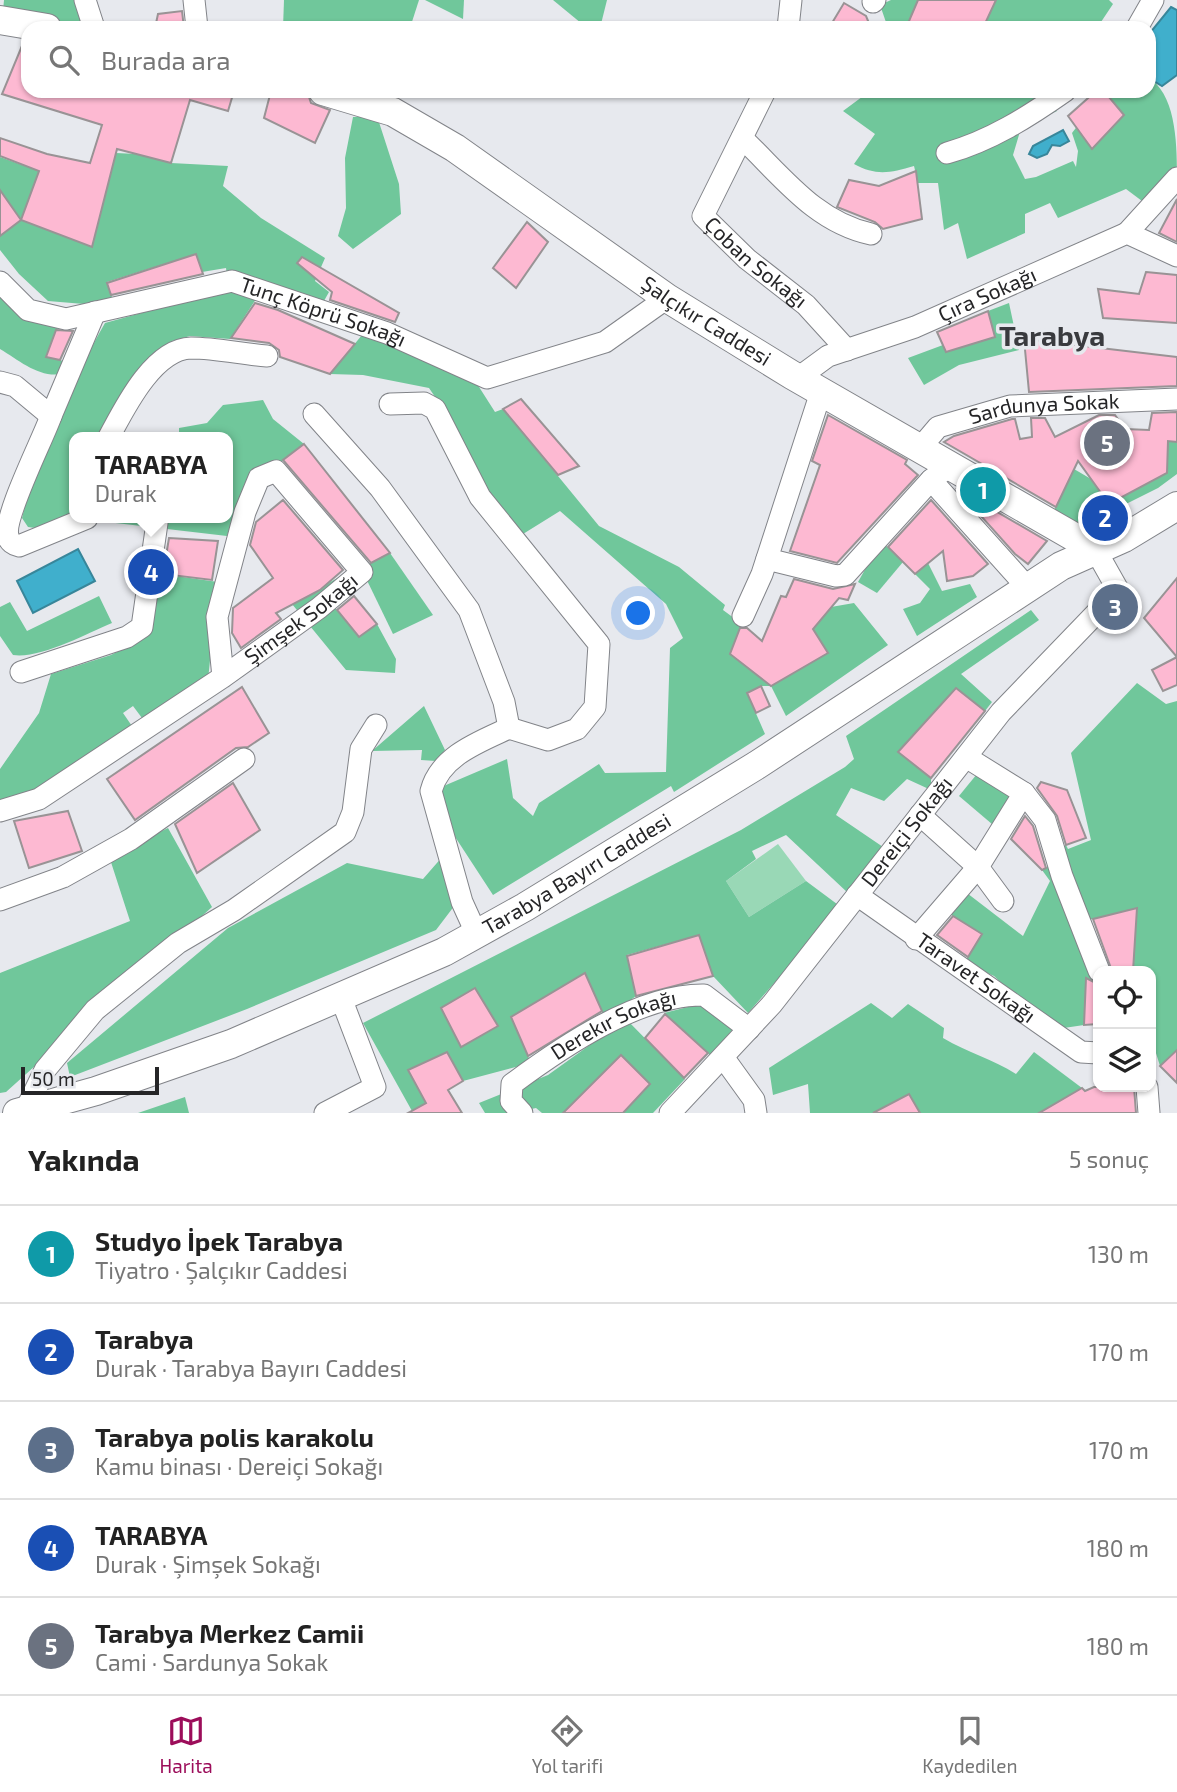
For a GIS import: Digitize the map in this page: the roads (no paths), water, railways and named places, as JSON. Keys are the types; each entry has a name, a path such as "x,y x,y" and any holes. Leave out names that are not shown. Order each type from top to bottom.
{"main road":[{"path":"0,20 21,24"},
{"name":"Şalçıkır Caddesi","path":"346,98 393,112 455,148 667,298 810,385 921,447 941,473 1095,549"},
{"name":"Tarabya Bayırı Caddesi","path":"1095,549 1119,524 1177,488"},
{"name":"Tarabya Bayırı Caddesi","path":"21,1112 174,1065 341,998 477,935 757,765 1027,587 1095,549 1124,538 1177,506"}],"street":[{"path":"85,0 92,21"},
{"path":"194,0 197,21"},
{"path":"789,21 791,0"},
{"path":"1141,21 1153,0"},
{"name":"Çoban Sokağı","path":"762,98 703,216 747,259 806,305 847,350"},
{"path":"947,153 974,145 1033,114 1055,98"},
{"path":"743,138 813,210 837,224 872,234"},
{"path":"1177,178 1128,233 1177,256"},
{"name":"Çıra Sokağı","path":"810,385 828,356 970,305 1057,261 1128,233"},
{"name":"Tunç Köprü Sokağı","path":"1,288 29,310 66,319 232,281 387,333 487,378 606,342 667,298"},
{"path":"75,523 19,546 8,537 9,518 95,312"},
{"path":"112,432 136,387 175,351 189,348 267,356"},
{"path":"0,382 15,386 51,416"},
{"path":"743,616 767,559 810,385"},
{"name":"Sardunya Sokak","path":"921,447 937,427 1010,406 1177,399"},
{"path":"390,404 424,404 435,409 480,497 599,644 596,707 577,729 548,740 509,728 466,749 436,773 431,791 462,902 477,935"},
{"path":"314,414 380,488 469,610 504,702 509,728"},
{"name":"Şimşek Sokağı","path":"0,811 39,799 223,677 362,572 276,471 259,478 245,512 217,617 223,677"},
{"path":"767,559 836,576 845,575 941,473 1027,587"},
{"path":"21,673 127,637 142,627 157,523"},
{"name":"Dereiçi Sokağı","path":"670,1113 772,1004 1001,712 1088,623 1117,588 1095,549"},
{"path":"21,1112 45,1070 95,1010 178,943 234,910 345,832 353,812 361,749 376,725"},
{"path":"966,757 1024,793 1045,820 1062,876 1097,966"},
{"path":"0,900 63,877 131,839 244,759"},
{"path":"916,939 978,867 1024,793"},
{"path":"920,815 978,867 1003,901"},
{"name":"Taravet Sokağı","path":"857,895 916,939 1002,995 1081,1052 1093,1053"},
{"name":"Derekır Sokağı","path":"522,1113 511,1101 512,1084 604,1024 667,1000 704,996 748,1029"},
{"path":"325,1113 375,1087 341,998"},
{"path":"723,1056 754,1100 756,1113"},
{"path":"1147,1092 1149,1113"}],"water":[{"path":"1171,7 1177,10 1177,75 1162,86 1156,82 1156,25"},
{"path":"1063,130 1069,141 1060,146 1052,145 1047,154 1037,158 1029,154 1033,146"},
{"path":"78,549 95,581 33,613 17,581"}],"place":[{"name":"Tarabya Merkez Camii","path":"1107,443"},
{"name":"Studyo İpek Tarabya","path":"983,490"},
{"name":"Tarabya","path":"1105,518"},
{"name":"TARABYA","path":"151,572"},
{"name":"Tarabya polis karakolu","path":"1115,607"}],"district":[{"name":"Tarabya","path":"1052,336"}]}
